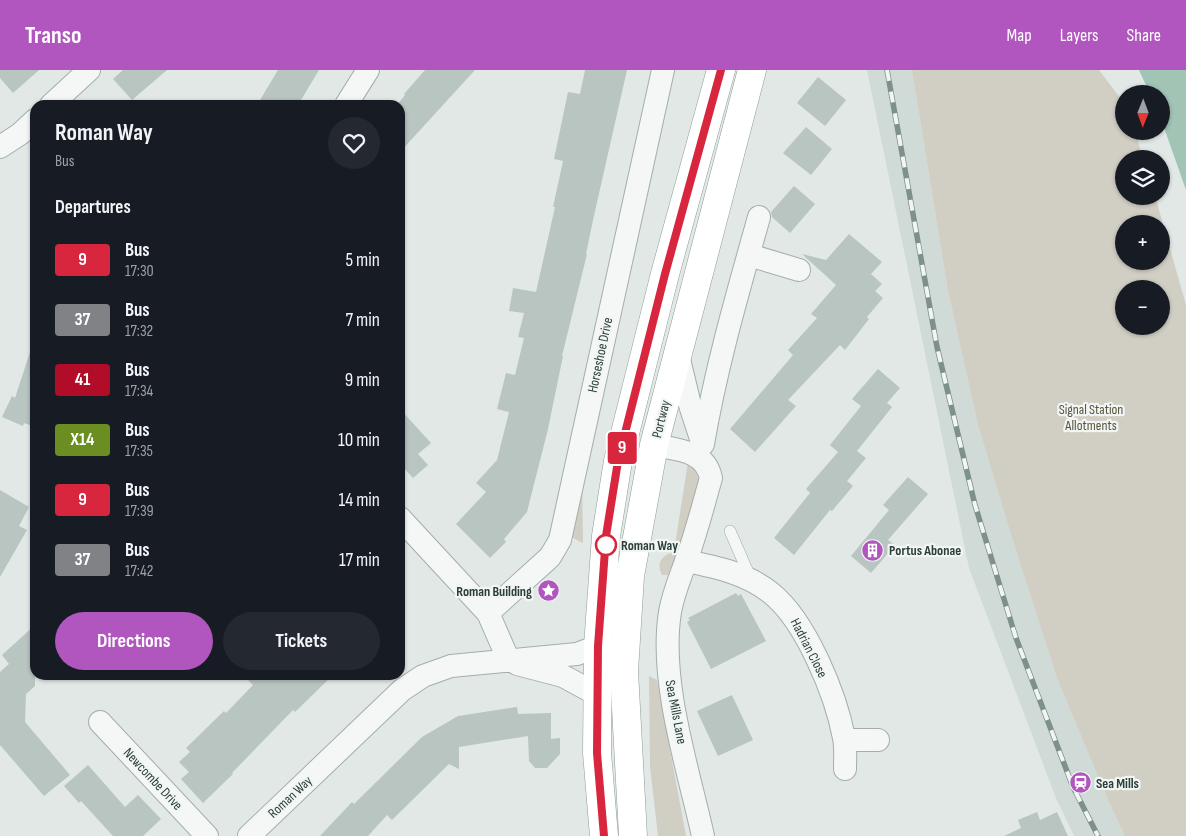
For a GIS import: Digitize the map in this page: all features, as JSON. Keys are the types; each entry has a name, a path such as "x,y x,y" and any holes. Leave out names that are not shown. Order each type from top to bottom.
{"highway":[{"path":"604,836 597,753 598,646 606,536 618,461 665,274 721,70"},
{"name":"Portway","path":"633,836 624,671 630,576 654,445 752,70"}],"street":[{"path":"56,100 89,70"},
{"path":"349,100 368,70"},
{"name":"Horseshoe Drive","path":"488,613 550,557 560,540 663,70"},
{"path":"0,147 20,134 30,125"},
{"path":"703,444 711,398 748,255 760,217"},
{"path":"748,255 803,271"},
{"path":"678,352 690,405 703,444 711,478 686,561"},
{"path":"654,445 690,452 709,467"},
{"path":"405,523 488,613 509,661"},
{"name":"Hadrian Close","path":"686,561 727,570 752,581 771,593 793,616 821,667 837,708 845,740 845,769"},
{"name":"Sea Mills Lane","path":"686,561 670,612 668,670 679,730 703,836"},
{"name":"Roman Way","path":"249,836 402,690 423,676 452,666 577,654 598,646"},
{"name":"Roman Way","path":"509,661 563,676 598,695"},
{"name":"Newcombe Drive","path":"100,722 207,836"},
{"path":"845,740 878,740"}],"lane":[{"path":"730,531 752,581"}],"shaded area":[{"path":"867,70 912,70 948,291 978,425 1058,681 1125,836 1074,836 1056,798 969,568"},
{"path":"1139,70 1186,70 1186,190 1168,140 1170,140 1170,85 1146,85"}],"green space":[{"name":"Signal Station Allotments","path":"912,70 1099,70 1115,91 1115,140 1138,140 1140,150 1115,150 1115,205 1158,205 1160,215 1115,215 1115,270 1170,270 1170,249 1186,305 1186,836 1125,836 1058,681 978,425 948,291"},
{"path":"688,462 698,469 701,494 668,575 662,575 660,570 661,560 674,551"},
{"path":"582,475 583,543 567,535"},
{"path":"649,676 657,680 686,836 658,836 650,767"}],"building":[{"path":"0,70 39,70 13,93 0,78"},
{"path":"123,70 167,70 132,100 113,79"},
{"path":"278,70 319,70 301,100 260,100"},
{"path":"425,70 475,70 405,147 405,100 401,100"},
{"path":"585,70 627,70 587,254 562,356 548,429 527,512 504,539 506,542 490,558 456,524 486,492 476,483 497,460 509,412 497,409 506,373 515,375 524,338 518,337 524,313 509,311 513,288 536,292 563,161 554,159 568,92 580,94"},
{"path":"818,77 846,100 825,126 797,103"},
{"path":"806,127 832,149 811,175 783,153"},
{"path":"794,186 815,204 790,233 772,217 771,212"},
{"path":"849,234 882,262 871,274 882,284 875,291 883,298 867,317 869,319 845,350 840,345 788,400 796,406 755,452 730,429 793,355 788,350 817,318 811,314 836,285 802,254 826,260"},
{"path":"30,352 30,425 24,423 23,426 2,417 12,396 15,398"},
{"path":"878,369 900,388 887,403 892,407 857,451 866,458 847,481 853,486 832,511 830,510 794,555 774,538 810,493 806,489 838,452 830,445 861,406 852,399"},
{"path":"405,414 431,443 418,454 428,465 413,478 405,469"},
{"path":"908,477 928,494 888,540 895,545 871,573 851,556 889,510 883,505"},
{"path":"0,490 29,507 19,526 27,530 0,577"},
{"path":"736,593 738,596 741,594 766,641 711,669 687,622 690,620 688,618"},
{"path":"30,630 30,680 35,680 35,686 26,694 25,722 70,775 44,796 0,745 0,672 9,664 2,655"},
{"path":"248,680 328,680 295,712 293,710 203,803 181,779 189,772 179,762 190,752 186,748 224,711 226,713 253,685"},
{"path":"732,695 753,740 718,756 697,711"},
{"path":"517,707 518,714 551,713 551,739 560,738 560,754 547,768 535,768 529,761 528,736 459,747 459,769 449,764 392,820 387,815 368,836 320,836 352,802 354,804 422,737 458,716"},
{"path":"88,765 125,807 138,795 161,819 143,836 113,836 81,801 79,803 64,786"},
{"path":"1037,812 1040,820 1057,812 1068,836 1004,836 1021,828 1018,820"}],"railway":[{"path":"887,70 937,347 975,505 1016,638 1073,787 1098,836"}],"bus line":[{"name":"9","path":"604,836 597,753 598,646 606,536 618,461 665,274 721,70"}],"place":[{"name":"Roman Way","path":"606,545"},
{"name":"Portus Abonae","path":"873,550"},
{"name":"Roman Building","path":"548,591"},
{"name":"Sea Mills","path":"1080,783"}]}
